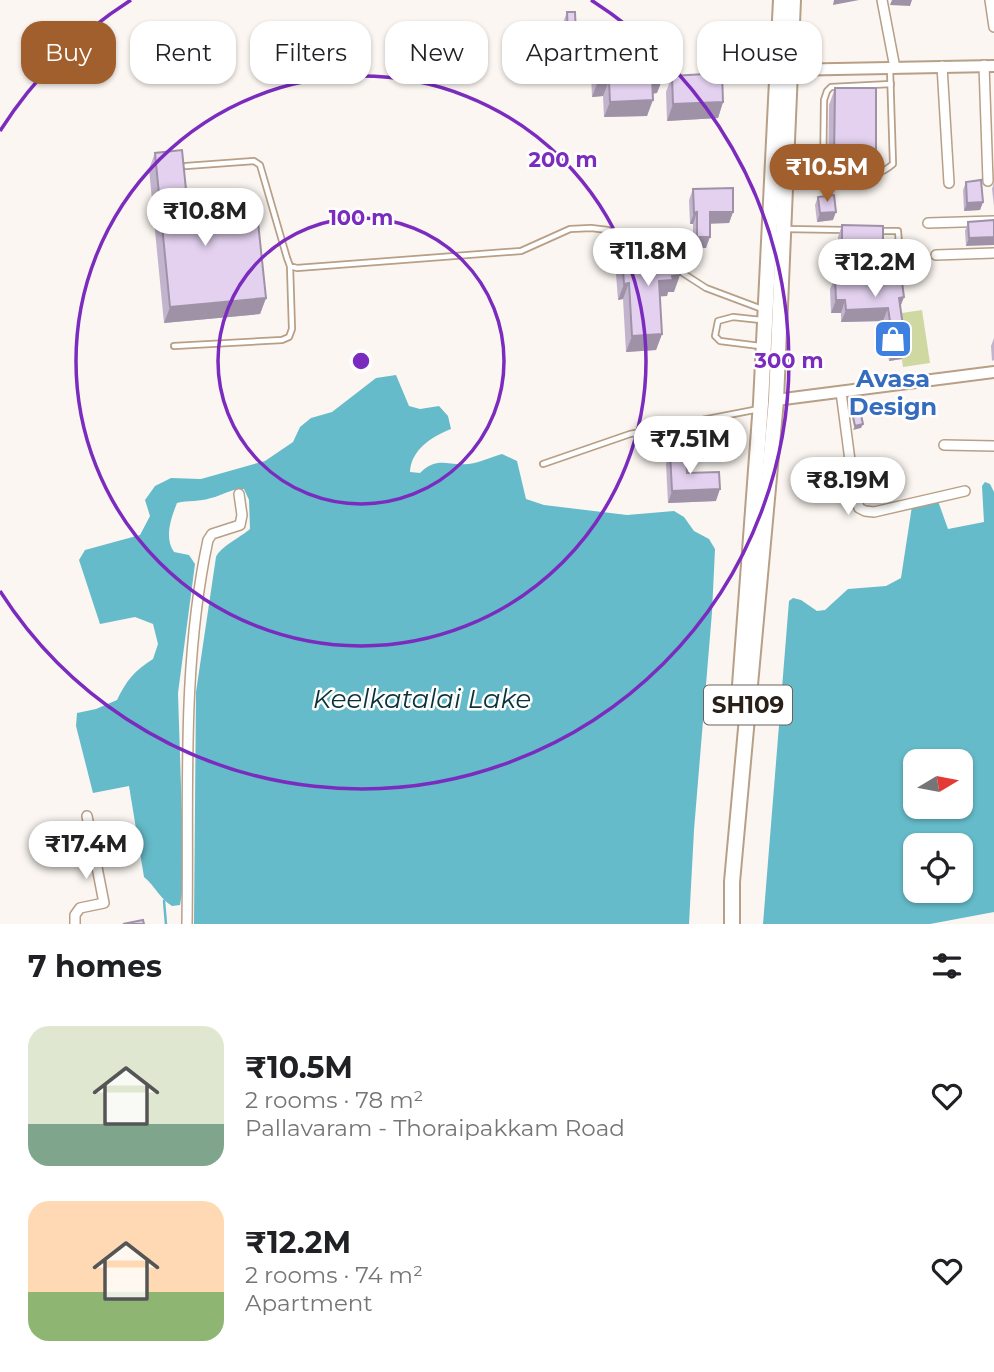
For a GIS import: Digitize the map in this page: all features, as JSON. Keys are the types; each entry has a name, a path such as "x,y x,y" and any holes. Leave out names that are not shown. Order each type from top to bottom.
{"main road":[{"name":"SH109","path":"780,21 781,0"},
{"name":"SH109","path":"790,21 793,0"},
{"name":"SH109","path":"724,924 783,84"},
{"name":"SH109","path":"732,924 732,882 776,400 786,178 784,84"}],"street":[{"path":"882,0 892,68"},
{"path":"990,0 994,27"},
{"path":"942,66 949,183"},
{"path":"822,69 989,66 988,181"},
{"path":"928,223 994,221"},
{"path":"936,255 994,253"},
{"path":"776,400 994,372"},
{"path":"841,392 859,508 874,512 965,491"},
{"path":"944,445 994,446"},
{"path":"187,924 187,718 191,658 208,540 212,534 240,525 242,515 239,494"},
{"path":"75,924 75,915 80,908 104,903 87,816"}],"lane":[{"path":"786,178 876,176 893,164 892,68"},
{"path":"823,179 824,100 827,91 831,87 891,84"},
{"path":"174,346 282,340 289,337 292,329 290,266 275,223 260,165 254,161 186,166"},
{"path":"290,266 303,268 521,251 570,229 591,228 617,234 660,260"},
{"path":"784,229 847,230"},
{"path":"872,231 898,231 902,281"},
{"path":"672,267 706,288 765,316"},
{"path":"764,347 720,341 715,336 715,330 718,321 725,317 765,316"},
{"path":"543,464 630,434 761,409"}],"green space":[{"path":"922,310 930,363 903,367 895,314"}],"water":[{"name":"Keelkatalai Lake","path":"396,375 409,406 420,409 439,406 448,416 451,429 423,445 414,457 410,472 420,473 437,463 472,463 502,454 517,461 526,499 544,505 627,515 674,511 684,517 694,531 709,539 715,549 689,924 194,924 196,692 216,557 226,546 250,529 249,500 244,489 207,499 177,503 169,528 169,541 174,552 189,555 195,564 178,693 184,880 180,905 172,906 168,903 144,877 129,786 93,793 76,726 77,713 117,700 132,676 153,659 158,644 153,624 135,617 100,624 79,560 85,550 140,535 150,516 145,500 155,486 171,478 201,479 265,461 293,442 300,427 311,418 332,412 376,378"},
{"path":"985,482 990,484 994,492 994,912 930,924 763,924 789,601 793,598 801,600 817,611 825,610 848,589 886,586 901,578 912,506 938,501 948,529 984,522 982,486"}],"building":[{"path":"567,12 575,12 575,21 567,21"},
{"path":"697,74 697,84 722,84 723,102 673,104 672,84 683,84 683,75"},
{"path":"609,84 652,84 653,100 610,102"},
{"path":"835,88 876,88 876,155 843,156 843,159 834,159"},
{"path":"182,150 190,229 258,222 266,298 170,307 155,153"},
{"path":"981,180 983,202 967,203 966,182"},
{"path":"733,188 733,212 710,212 710,237 697,237 693,189"},
{"path":"834,195 836,212 820,213 818,197"},
{"path":"994,220 994,237 969,238 968,222"},
{"path":"842,225 883,226 883,252 842,251"},
{"path":"666,249 671,252 671,256 678,256 680,275 672,276 673,280 659,281 662,334 632,336 629,283 624,284 622,257 646,255 646,251"},
{"path":"901,275 904,297 899,298 906,347 894,348 888,308 846,310 845,300 836,300 835,277"},
{"path":"861,415 863,424 855,426 853,417"},
{"path":"686,451 687,473 719,472 720,489 672,491 670,452"},
{"path":"143,920 144,924 123,924"}],"waterway":[{"path":"164,901 166,924"}],"place":[{"name":"Avasa Design","path":"893,339"}]}
